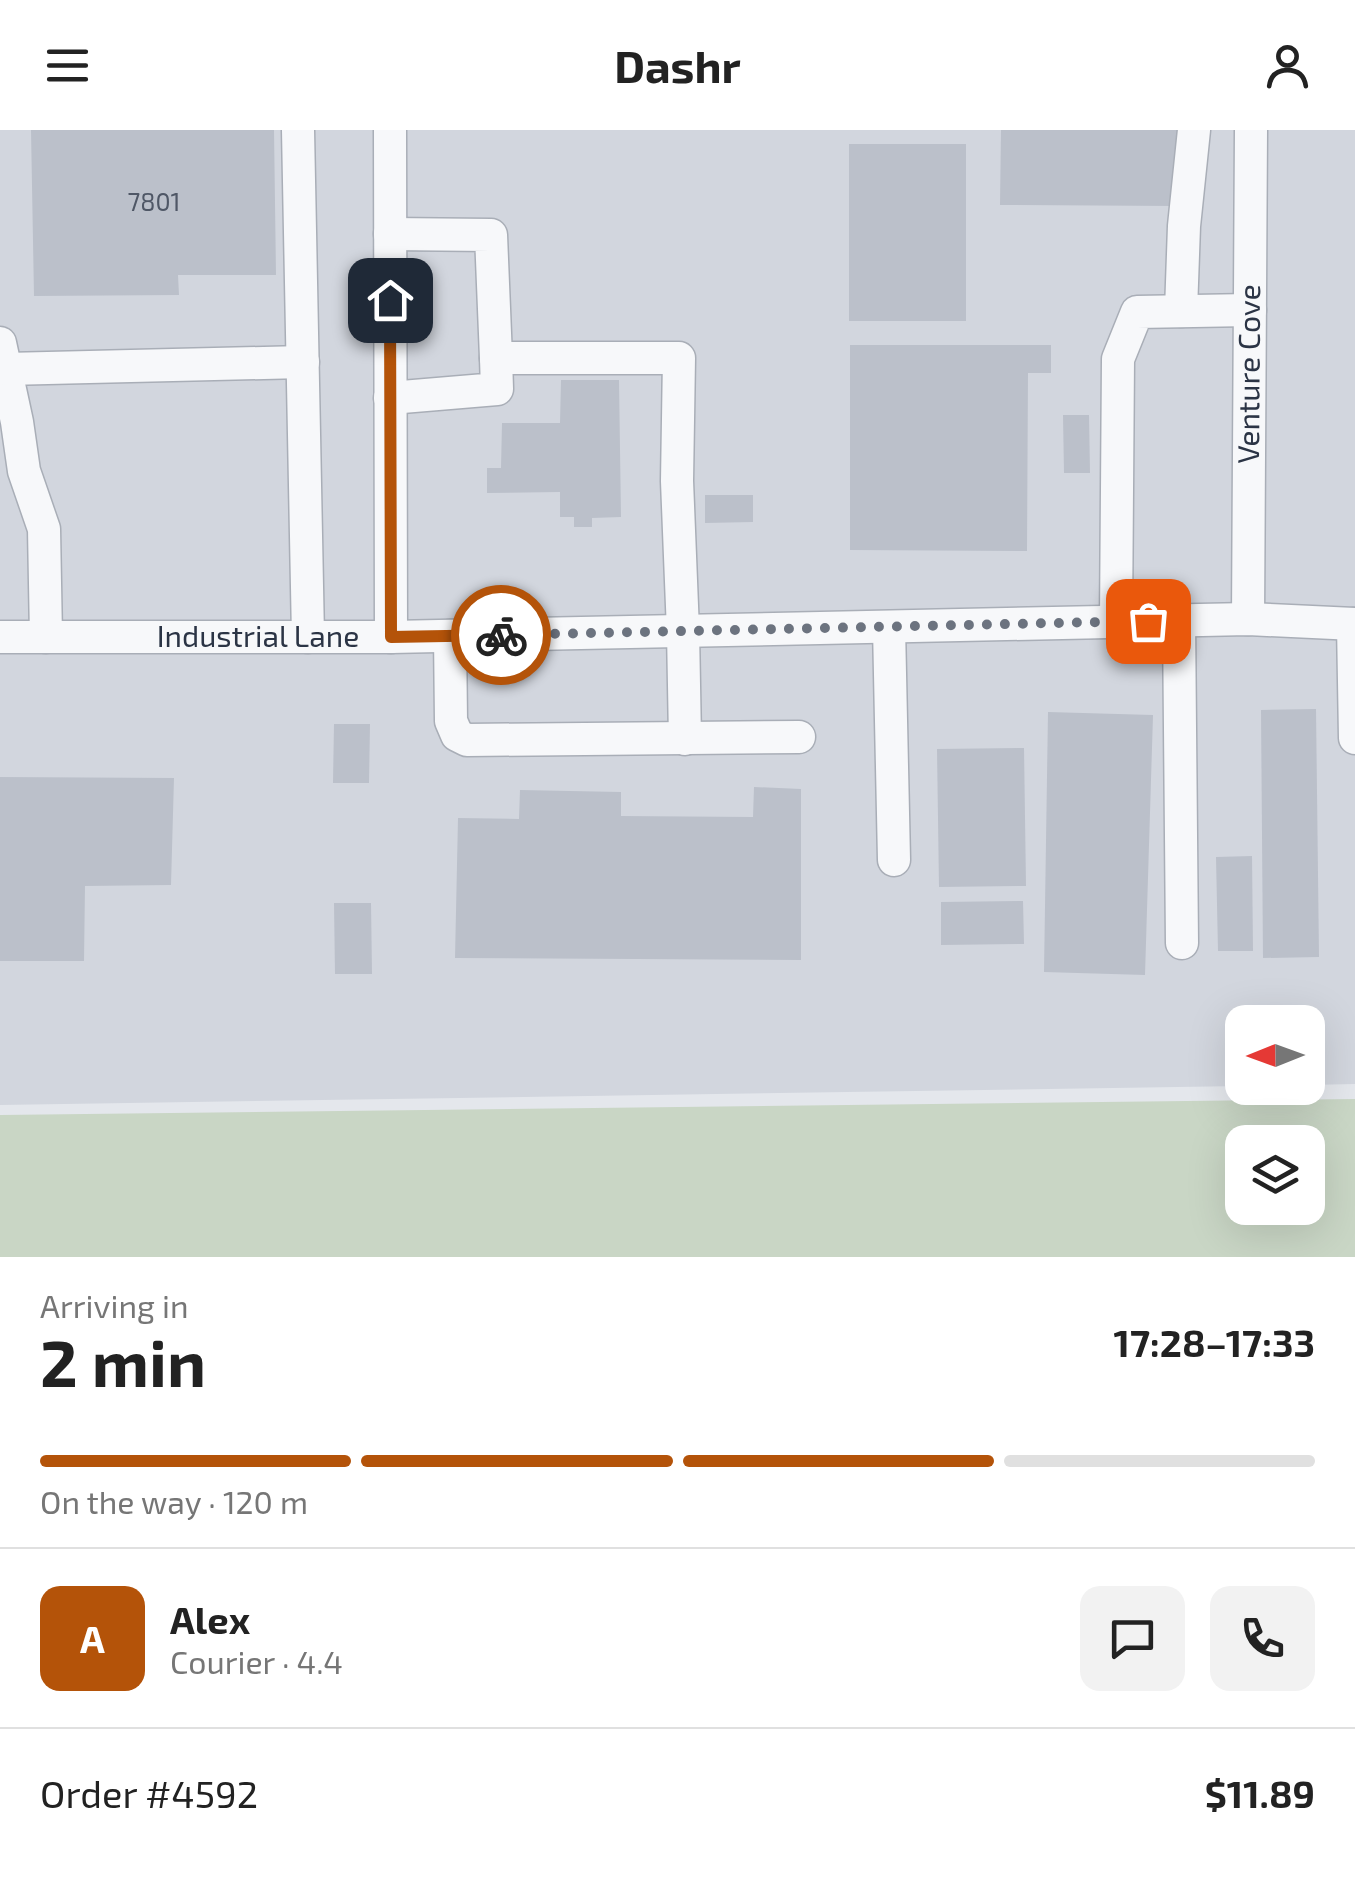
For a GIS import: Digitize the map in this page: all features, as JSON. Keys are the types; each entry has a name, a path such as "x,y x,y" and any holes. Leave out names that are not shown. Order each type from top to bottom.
{"street":[{"path":"298,130 308,637"},
{"path":"390,130 391,637"},
{"path":"1181,311 1184,226 1194,130"},
{"name":"Venture Cove","path":"1248,619 1252,130"},
{"path":"390,234 491,235 497,389 390,398"},
{"path":"1116,622 1118,359 1137,312 1250,310"},
{"path":"46,637 44,530 24,472 3,356 303,362"},
{"path":"496,358 679,358 677,481 685,739"},
{"name":"Industrial Lane","path":"0,637 391,637 1248,619 1354,624"},
{"path":"1179,620 1182,943"},
{"path":"1354,624 1355,738"},
{"path":"889,626 894,860"},
{"path":"450,636 450,721 457,735 468,740 799,737"}],"shaded area":[{"path":"0,130 1355,130 1355,1084 1325,1085 1325,1005 1225,1005 1225,1086 0,1105"}],"green space":[{"path":"1325,1099 1355,1099 1355,1257 0,1257 0,1115 1225,1101 1225,1105 1325,1105"}],"building":[{"path":"31,130 274,130 276,275 178,275 179,295 34,296"},
{"path":"1001,130 1178,130 1176,206 1000,205"},
{"path":"849,144 966,144 966,321 849,321"},
{"path":"850,345 1051,345 1051,373 1028,373 1027,551 850,550"},
{"path":"561,380 619,380 621,517 592,518 592,527 574,527 574,517 560,517 560,492 487,493 487,468 501,468 502,423 560,423"},
{"path":"1063,415 1089,415 1090,473 1064,473"},
{"path":"705,495 753,495 753,522 705,523"},
{"path":"1316,709 1319,957 1263,958 1261,710"},
{"path":"1048,712 1153,715 1145,975 1044,972"},
{"path":"334,724 370,724 369,783 333,783"},
{"path":"1024,748 1026,886 939,887 937,749"},
{"path":"0,777 174,778 171,885 85,886 84,961 0,961"},
{"path":"754,787 801,789 801,960 455,958 458,818 519,819 520,790 621,792 621,816 753,817"},
{"path":"1252,856 1253,951 1218,951 1216,857"},
{"path":"1023,901 1024,944 941,945 941,902"},
{"path":"334,903 371,903 372,974 335,974"}],"way so far":[{"path":"501,635 1148,621"}],"route":[{"path":"390,300 391,637 501,635"}]}
